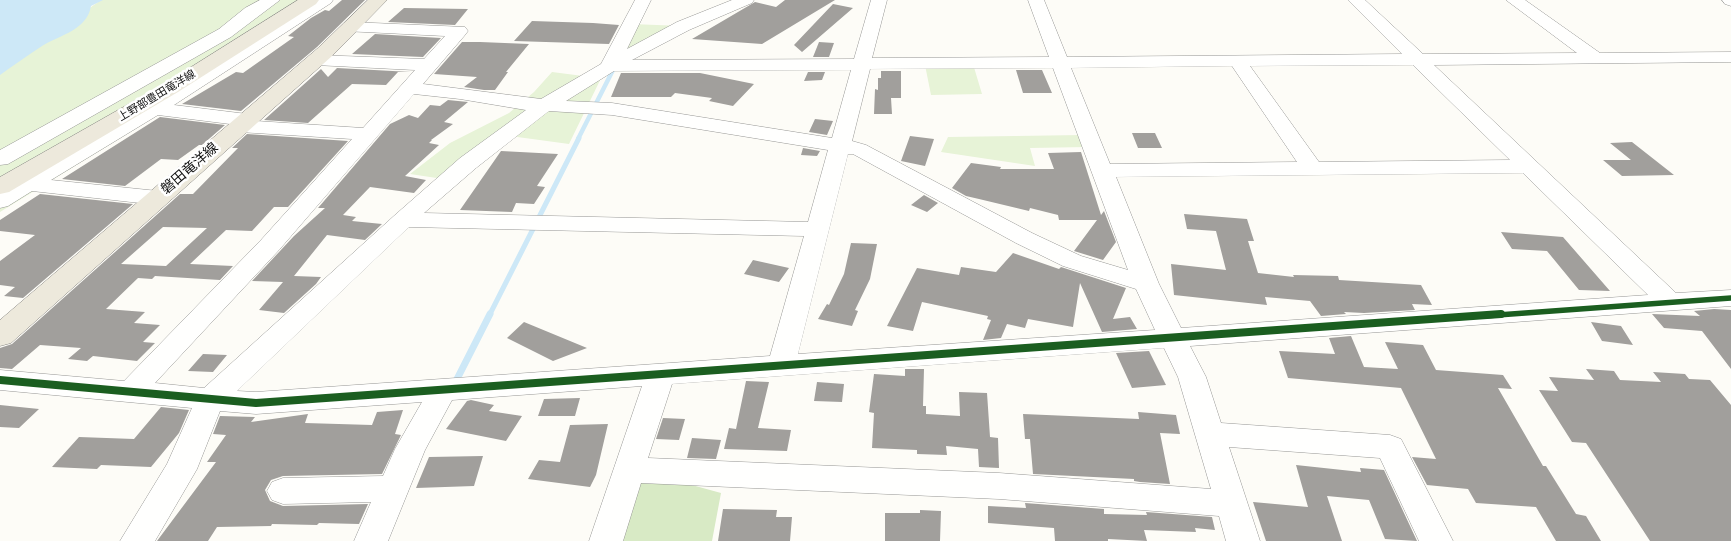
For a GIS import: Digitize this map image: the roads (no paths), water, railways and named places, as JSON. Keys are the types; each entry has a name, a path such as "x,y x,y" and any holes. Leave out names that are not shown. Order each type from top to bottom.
{"main road":[{"name":"上野部豊田竜洋線","path":"0,187 171,88 310,0"},
{"name":"磐田竜洋線","path":"0,336 315,60 378,0"}],"street":[{"path":"0,159 225,33 251,12 272,0"},
{"path":"0,201 155,109 325,0"},
{"path":"609,66 643,0"},
{"path":"136,541 181,470 210,399 403,220 468,164 545,105 609,66 683,26 746,0"},
{"path":"781,366 879,0"},
{"path":"1036,0 1146,284 1192,377 1243,541"},
{"path":"1356,0 1671,303"},
{"path":"1514,0 1596,58"},
{"path":"130,392 270,245 459,31 350,28"},
{"path":"609,66 1731,57"},
{"path":"315,60 429,65"},
{"path":"1237,61 1312,168"},
{"path":"409,88 460,93 522,104 612,109 841,145 859,150 1024,238 1072,261 1146,284"},
{"path":"155,109 243,123 368,134"},
{"path":"1102,170 1528,166"},
{"path":"28,184 158,198"},
{"path":"403,220 818,229"},
{"path":"0,380 256,403 1731,298"},
{"path":"606,541 660,375"},
{"path":"371,541 410,449 444,390"},
{"path":"1211,434 1390,447 1436,541"},
{"path":"629,470 1000,486 1232,504"},
{"path":"283,491 393,489"}],"water":[{"path":"0,0 103,0 91,6 84,21 72,31 42,46 0,75"}],"waterway":[{"path":"578,139 614,68"},
{"path":"489,316 579,138"},
{"path":"455,383 490,314"}]}
